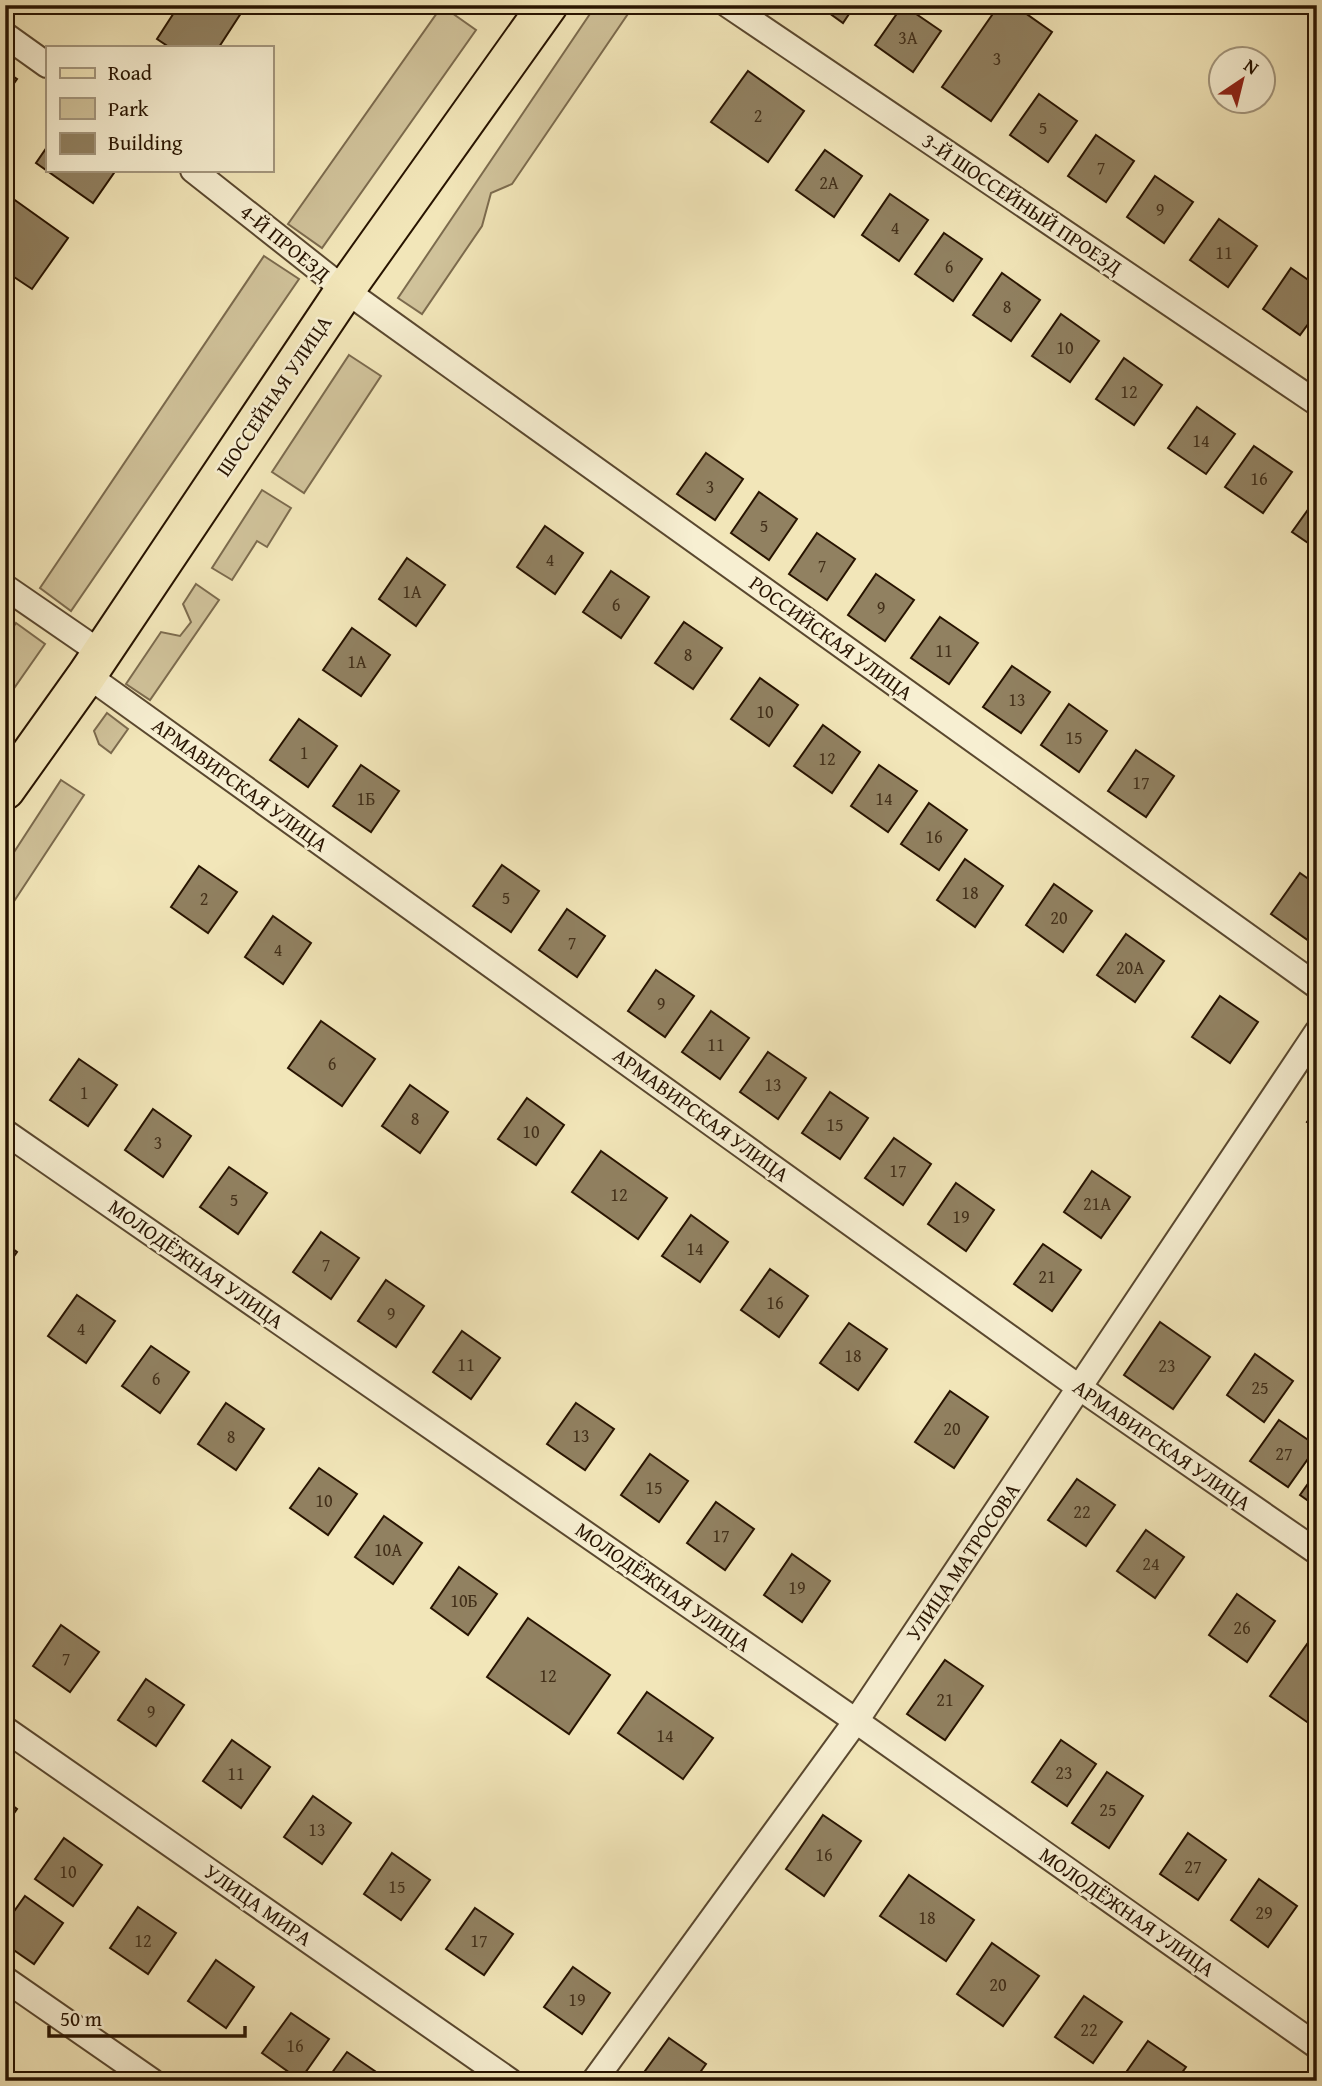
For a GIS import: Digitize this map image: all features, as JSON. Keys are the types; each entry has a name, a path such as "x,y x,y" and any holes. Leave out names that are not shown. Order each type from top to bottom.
{"main road":[{"name":"ШОССЕЙНАЯ УЛИЦА","path":"5,790 94,664 345,290 548,5"}],"street":[{"name":"3-Й ШОССЕЙНЫЙ ПРОЕЗД","path":"728,5 1317,403"},
{"path":"5,35 46,64"},
{"name":"4-Й ПРОЕЗД","path":"196,172 345,290"},
{"name":"РОССИЙСКАЯ УЛИЦА","path":"345,290 1317,986"},
{"name":"АРМАВИРСКАЯ УЛИЦА","path":"5,587 94,664 1080,1388 1317,1552"},
{"name":"УЛИЦА МАТРОСОВА","path":"594,2081 856,1721 1317,1032"},
{"name":"МОЛОДЁЖНАЯ УЛИЦА","path":"5,1132 856,1721 1317,2046"},
{"name":"УЛИЦА МИРА","path":"5,1729 510,2081"},
{"path":"5,1979 152,2081"}],"green space":[{"path":"596,5 634,5 512,184 491,193 482,226 422,314 398,298"},
{"path":"442,6 476,30 322,248 288,224"},
{"path":"264,256 299,279 71,611 40,588"},
{"path":"349,355 381,376 304,493 272,472"},
{"path":"262,490 291,508 267,547 257,541 232,580 212,568"},
{"path":"196,584 219,600 150,700 126,684 161,632 180,636 191,622 183,604"},
{"path":"16,623 45,644 10,694 5,690 5,639"},
{"path":"107,713 128,729 111,753 99,744 94,731"},
{"path":"61,780 84,795 5,915 5,866"}],"building":[{"path":"179,5 245,7 220,46 168,46 157,39"},
{"path":"818,5 855,5 843,23"},
{"path":"903,5 941,31 913,72 875,45"},
{"path":"999,5 1014,5 1052,32 991,121 942,87"},
{"path":"5,71 17,79 5,96"},
{"path":"748,71 804,111 768,162 711,122"},
{"path":"1039,94 1077,121 1048,162 1010,135"},
{"path":"1096,135 1134,161 1106,202 1068,176"},
{"path":"46,148 46,170 36,163"},
{"path":"825,150 862,176 834,217 796,190"},
{"path":"49,172 115,172 93,203"},
{"path":"1155,176 1193,202 1164,243 1127,217"},
{"path":"890,194 928,220 899,261 862,235"},
{"path":"12,198 68,238 32,289 5,271 5,208"},
{"path":"1219,219 1257,246 1228,287 1190,260"},
{"path":"944,233 982,259 953,301 915,274"},
{"path":"1291,268 1317,286 1317,312 1300,335 1263,309"},
{"path":"1002,273 1040,300 1011,341 973,315"},
{"path":"1061,314 1099,341 1070,382 1032,356"},
{"path":"1124,358 1162,385 1134,425 1096,399"},
{"path":"1197,407 1235,434 1206,474 1168,448"},
{"path":"1254,446 1292,472 1263,513 1225,487"},
{"path":"706,453 743,479 715,520 677,494"},
{"path":"759,492 797,519 769,560 731,533"},
{"path":"1317,497 1317,549 1292,532"},
{"path":"545,526 583,553 555,594 517,567"},
{"path":"817,533 855,559 827,600 789,574"},
{"path":"407,558 445,585 416,626 379,599"},
{"path":"611,571 649,597 621,638 583,612"},
{"path":"876,574 914,600 885,641 848,615"},
{"path":"940,617 978,643 949,684 911,658"},
{"path":"684,622 722,648 693,689 655,663"},
{"path":"352,628 390,655 361,696 323,670"},
{"path":"1012,666 1050,692 1021,733 983,707"},
{"path":"760,678 798,705 769,746 731,719"},
{"path":"1069,704 1107,731 1079,772 1041,745"},
{"path":"299,719 337,746 308,787 270,760"},
{"path":"823,725 860,752 832,793 794,766"},
{"path":"1136,750 1174,776 1146,817 1108,791"},
{"path":"361,765 399,791 371,832 333,806"},
{"path":"879,765 917,791 888,832 851,806"},
{"path":"929,803 967,830 939,870 901,844"},
{"path":"965,859 1003,886 975,927 937,900"},
{"path":"502,865 539,891 511,932 473,906"},
{"path":"199,866 237,892 208,933 171,907"},
{"path":"1300,873 1317,885 1317,930 1309,941 1271,914"},
{"path":"1054,884 1092,911 1063,952 1026,925"},
{"path":"567,909 605,936 577,977 539,950"},
{"path":"273,916 311,943 283,984 245,957"},
{"path":"1126,934 1164,961 1135,1002 1097,975"},
{"path":"656,970 694,996 665,1037 628,1011"},
{"path":"1220,996 1258,1022 1230,1063 1192,1037"},
{"path":"711,1011 749,1038 720,1079 682,1052"},
{"path":"321,1021 375,1059 342,1106 288,1068"},
{"path":"768,1052 806,1078 778,1119 740,1092"},
{"path":"79,1059 117,1085 88,1126 50,1100"},
{"path":"410,1085 448,1112 420,1153 382,1126"},
{"path":"830,1092 868,1118 840,1159 802,1133"},
{"path":"527,1098 564,1125 536,1165 498,1139"},
{"path":"153,1109 191,1136 163,1177 125,1150"},
{"path":"1317,1109 1317,1129 1307,1122"},
{"path":"894,1138 931,1164 903,1205 865,1178"},
{"path":"601,1151 667,1198 638,1239 572,1192"},
{"path":"229,1167 267,1193 238,1234 200,1207"},
{"path":"1092,1171 1130,1197 1101,1238 1064,1212"},
{"path":"956,1183 994,1210 966,1251 928,1224"},
{"path":"691,1215 728,1242 700,1282 662,1256"},
{"path":"321,1232 359,1258 331,1299 293,1272"},
{"path":"5,1243 17,1252 5,1269"},
{"path":"1043,1244 1081,1270 1052,1311 1014,1284"},
{"path":"770,1269 808,1296 779,1337 741,1310"},
{"path":"386,1280 424,1306 396,1347 358,1321"},
{"path":"77,1295 115,1321 86,1363 48,1336"},
{"path":"1160,1322 1210,1357 1173,1409 1124,1375"},
{"path":"849,1323 887,1349 858,1390 820,1363"},
{"path":"462,1331 500,1358 471,1399 433,1372"},
{"path":"151,1346 189,1372 160,1413 122,1386"},
{"path":"1255,1354 1293,1381 1264,1422 1227,1395"},
{"path":"950,1391 988,1417 954,1468 915,1442"},
{"path":"226,1403 264,1429 236,1470 198,1444"},
{"path":"576,1403 614,1429 585,1470 547,1444"},
{"path":"1279,1420 1317,1446 1288,1487 1250,1461"},
{"path":"650,1454 688,1481 659,1522 621,1495"},
{"path":"319,1468 357,1494 328,1535 290,1508"},
{"path":"1317,1471 1317,1507 1300,1495"},
{"path":"1077,1479 1115,1505 1086,1546 1048,1520"},
{"path":"716,1502 754,1529 725,1570 687,1543"},
{"path":"384,1516 422,1543 393,1584 355,1557"},
{"path":"1146,1530 1184,1557 1155,1598 1117,1571"},
{"path":"792,1554 830,1581 802,1622 764,1595"},
{"path":"459,1567 497,1594 468,1635 431,1608"},
{"path":"5,1583 12,1588 5,1598"},
{"path":"1237,1594 1275,1621 1247,1662 1209,1635"},
{"path":"528,1618 610,1675 569,1734 487,1677"},
{"path":"61,1625 99,1652 70,1692 33,1666"},
{"path":"1310,1640 1317,1645 1317,1709 1307,1722 1270,1696"},
{"path":"945,1660 983,1686 945,1740 907,1714"},
{"path":"146,1679 184,1705 156,1746 118,1720"},
{"path":"647,1692 713,1738 683,1779 618,1733"},
{"path":"232,1740 270,1767 241,1808 203,1781"},
{"path":"1061,1740 1096,1764 1067,1806 1032,1782"},
{"path":"1107,1772 1143,1796 1109,1848 1072,1823"},
{"path":"313,1796 351,1823 322,1864 284,1837"},
{"path":"5,1800 17,1809 5,1826"},
{"path":"823,1815 861,1841 824,1896 786,1869"},
{"path":"1188,1833 1226,1860 1198,1900 1160,1874"},
{"path":"64,1838 102,1865 73,1906 35,1879"},
{"path":"392,1853 430,1880 401,1920 364,1894"},
{"path":"909,1875 974,1920 946,1961 880,1916"},
{"path":"1259,1879 1297,1906 1268,1947 1231,1920"},
{"path":"25,1896 63,1923 34,1964 5,1944 5,1924"},
{"path":"138,1907 176,1933 148,1974 110,1948"},
{"path":"475,1908 513,1934 484,1975 446,1949"},
{"path":"992,1943 1039,1976 1003,2026 957,1994"},
{"path":"216,1960 254,1987 226,2028 188,2001"},
{"path":"573,1967 610,1993 582,2034 544,2007"},
{"path":"1084,1996 1122,2022 1093,2063 1055,2037"},
{"path":"291,2013 329,2039 300,2080 262,2053"},
{"path":"669,2038 706,2064 694,2081 643,2081 640,2078"},
{"path":"1148,2041 1186,2067 1176,2081 1120,2081"},
{"path":"347,2052 385,2078 383,2081 326,2081"}]}
